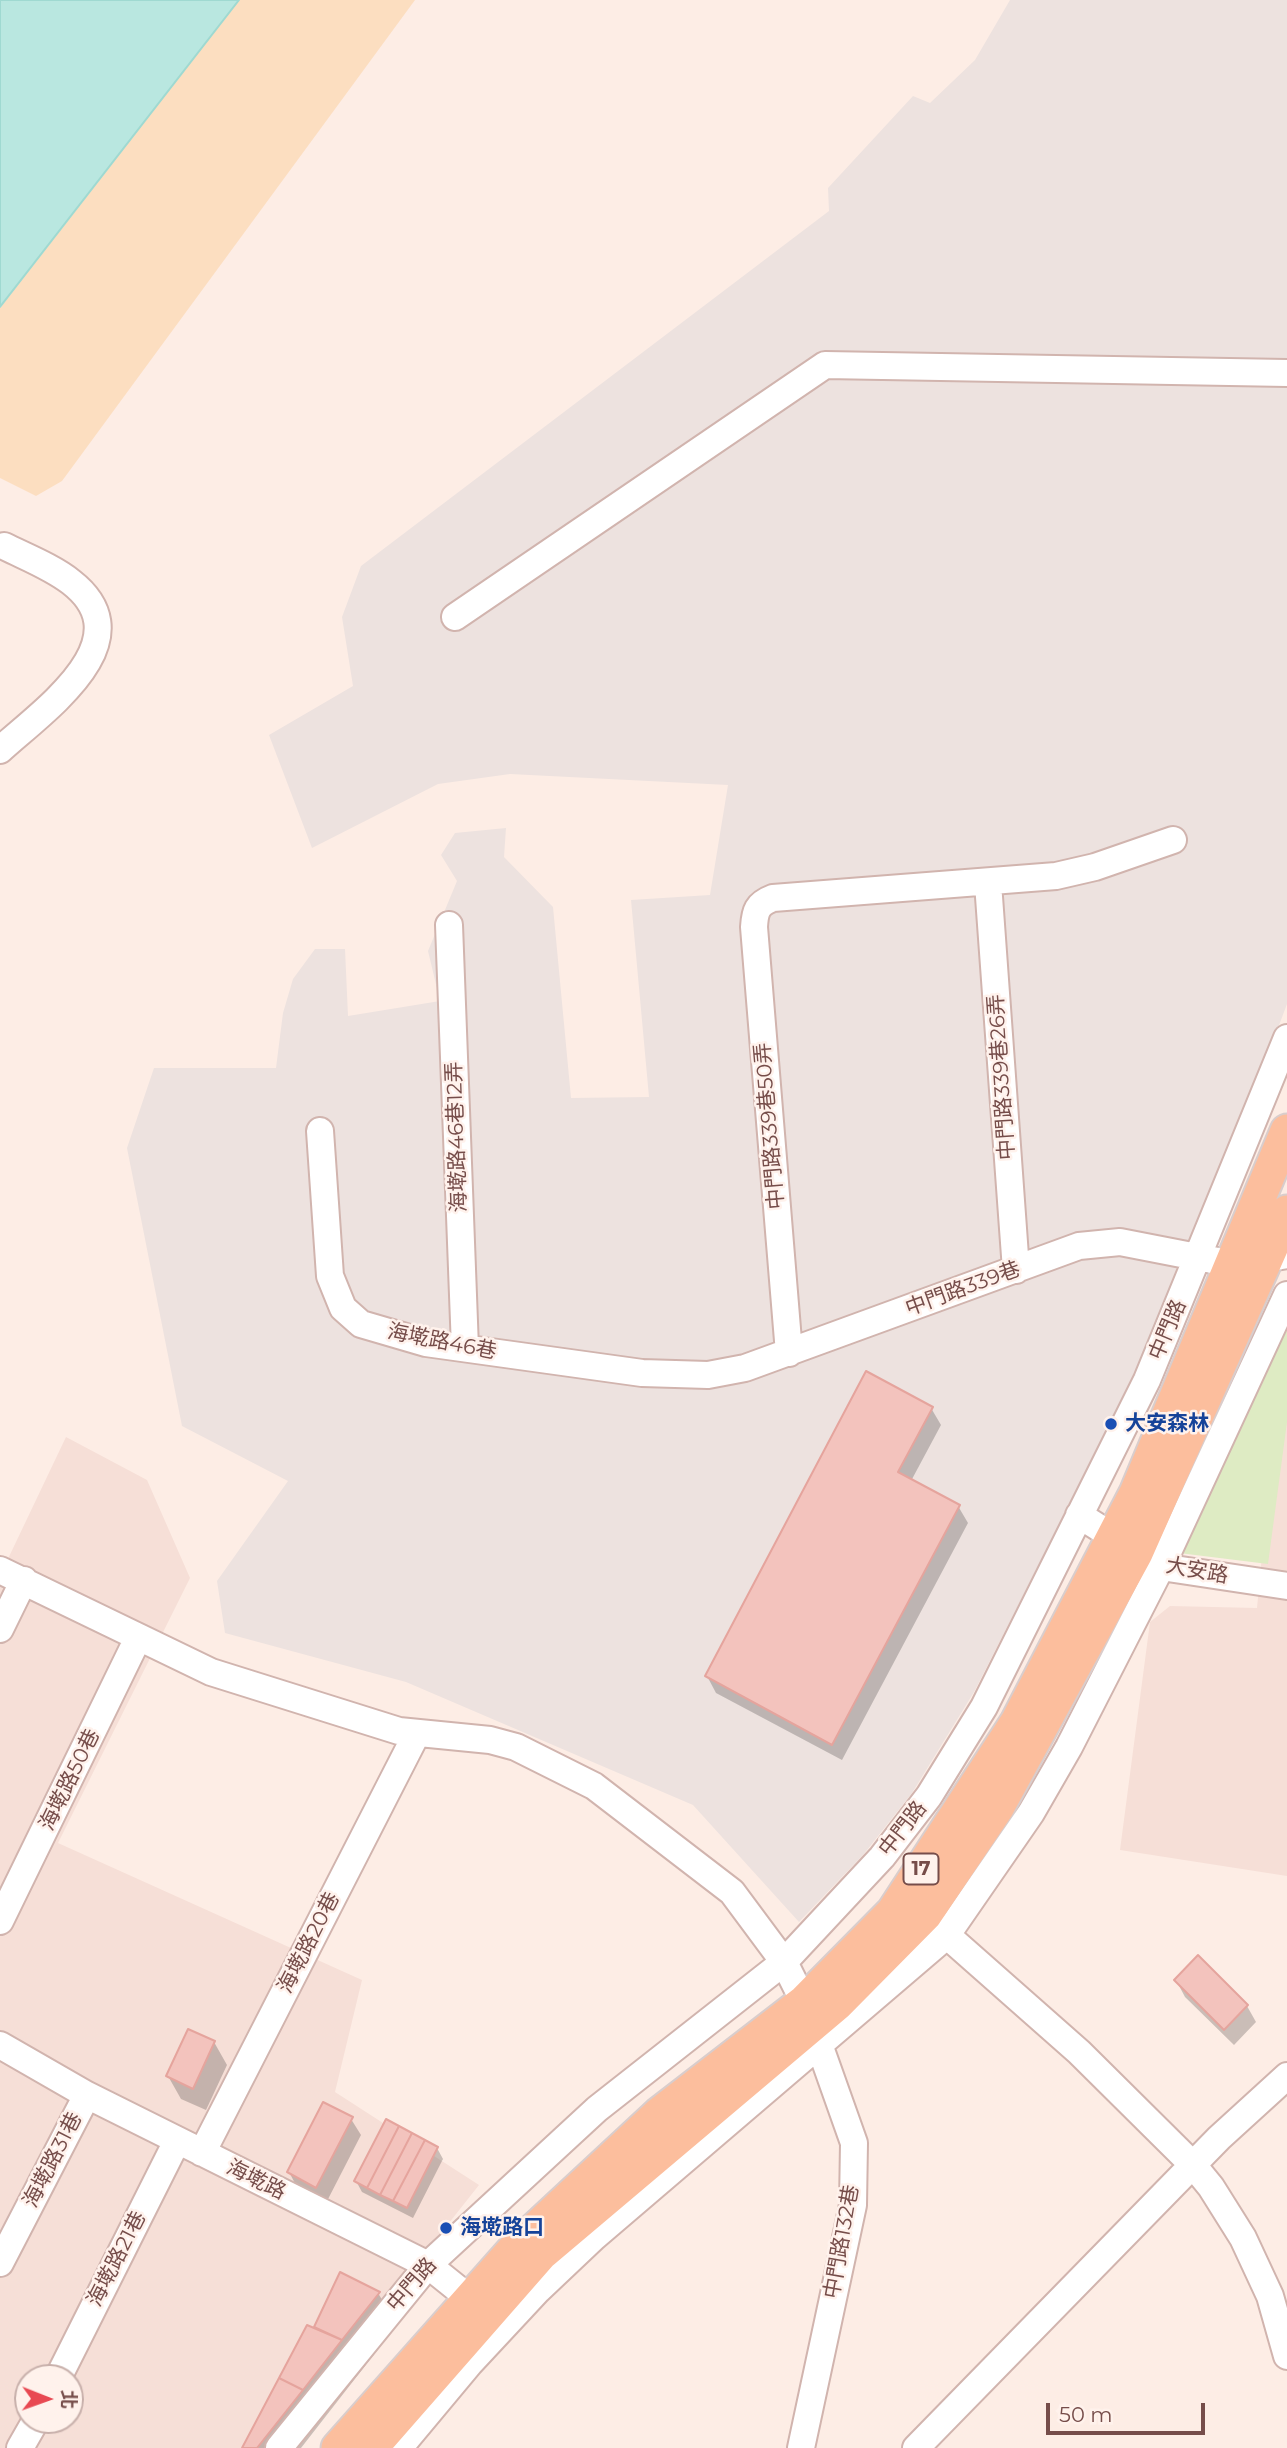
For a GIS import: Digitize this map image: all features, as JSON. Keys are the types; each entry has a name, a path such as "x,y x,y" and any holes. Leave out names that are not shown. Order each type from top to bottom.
{"main road":[{"name":"中門路","path":"812,2024 893,1912 1017,1723 1137,1552 1136,1493 1287,1131"},
{"name":"中門路","path":"371,2448 486,2314 519,2244 659,2114 812,2024 936,1925 1137,1552 1278,1256 1287,1212"},
{"name":"中門路","path":"338,2448 486,2314"}],"street":[{"path":"455,617 825,365 1287,373"},
{"path":"0,750 75,683 95,644 98,620 90,600 70,581 4,546"},
{"path":"988,883 1056,876 1095,867 1173,840"},
{"name":"中門路339巷50弄","path":"789,1353 754,927 755,912 762,902 773,898 988,883"},
{"name":"中門路339巷26弄","path":"988,883 1016,1270"},
{"name":"海墘路46巷12弄","path":"449,925 465,1348"},
{"name":"中門路","path":"279,2448 428,2265 597,2109 785,1962 874,1865 929,1796 984,1707 1147,1380 1287,1038"},
{"name":"海墘路46巷","path":"320,1131 330,1276 343,1308 362,1324 426,1343 642,1373"},
{"name":"中門路339巷","path":"642,1373 708,1375 745,1368 1079,1245 1120,1242 1200,1255 1233,1264 1278,1256"},
{"name":"中門路","path":"1137,1552 1287,1295"},
{"name":"大安路","path":"1079,1515 1137,1552 1287,1586"},
{"path":"0,1629 12,1575"},
{"name":"中門路132巷","path":"12,1575 211,1672 296,1701 399,1731 490,1740 516,1747 594,1786 732,1892 785,1962 812,2024 854,2143 853,2205 801,2448"},
{"name":"海墘路50巷","path":"0,1921 138,1638"},
{"name":"海墘路20巷","path":"201,2153 417,1733"},
{"path":"936,1925 1079,2052 1193,2165 1279,2293 1287,2356"},
{"name":"中門路","path":"399,2448 486,2314 594,2236 812,2024"},
{"name":"海墘路","path":"0,2045 87,2095 428,2265 486,2314"},
{"path":"916,2448 1193,2165 1287,2076"},
{"name":"海墘路31巷","path":"0,2263 87,2095"},
{"name":"海墘路21巷","path":"65,2364 177,2141"}],"shaded area":[{"path":"1010,0 1287,0 1287,1004 1181,1286 974,1692 912,1793 863,1855 799,1922 693,1805 406,1682 225,1633 217,1581 288,1481 182,1426 127,1148 154,1068 276,1068 283,1013 293,979 315,949 345,949 348,1016 440,1001 428,951 457,881 441,855 455,833 506,828 504,857 553,907 571,1098 649,1097 631,900 710,895 728,785 510,774 438,784 312,848 269,735 353,686 342,617 361,566 829,211 828,188 913,96 930,103 975,60"},
{"path":"1279,1377 1287,1378 1287,1876 1120,1850 1150,1622 1170,1606 1257,1608"},
{"path":"66,1437 147,1480 190,1578 58,1843 362,1980 335,2092 479,2185 271,2448 0,2448 0,1560 6,1563"}],"green space":[{"path":"1287,1330 1287,1422 1268,1564 1179,1553"}],"sand":[{"path":"239,0 415,0 62,481 36,496 0,478 0,308"}],"water":[{"path":"0,0 239,0 0,307"}],"building":[{"path":"866,1371 933,1407 898,1472 960,1505 832,1745 705,1676"},
{"path":"1198,1955 1248,2005 1224,2030 1174,1980"},
{"path":"188,2029 215,2041 193,2089 166,2076"},
{"path":"323,2102 353,2117 316,2188 287,2172"},
{"path":"386,2119 399,2126 367,2188 354,2181"},
{"path":"399,2126 412,2133 380,2195 367,2188"},
{"path":"412,2133 425,2140 393,2201 380,2195"},
{"path":"425,2140 438,2147 407,2208 393,2201"},
{"path":"340,2272 380,2292 342,2340 314,2327"},
{"path":"307,2325 342,2340 303,2390 279,2378"},
{"path":"279,2378 303,2390 257,2448 242,2448"}],"place":[{"name":"大安森林","path":"1111,1424"},
{"name":"海墘路口","path":"446,2228"}]}
